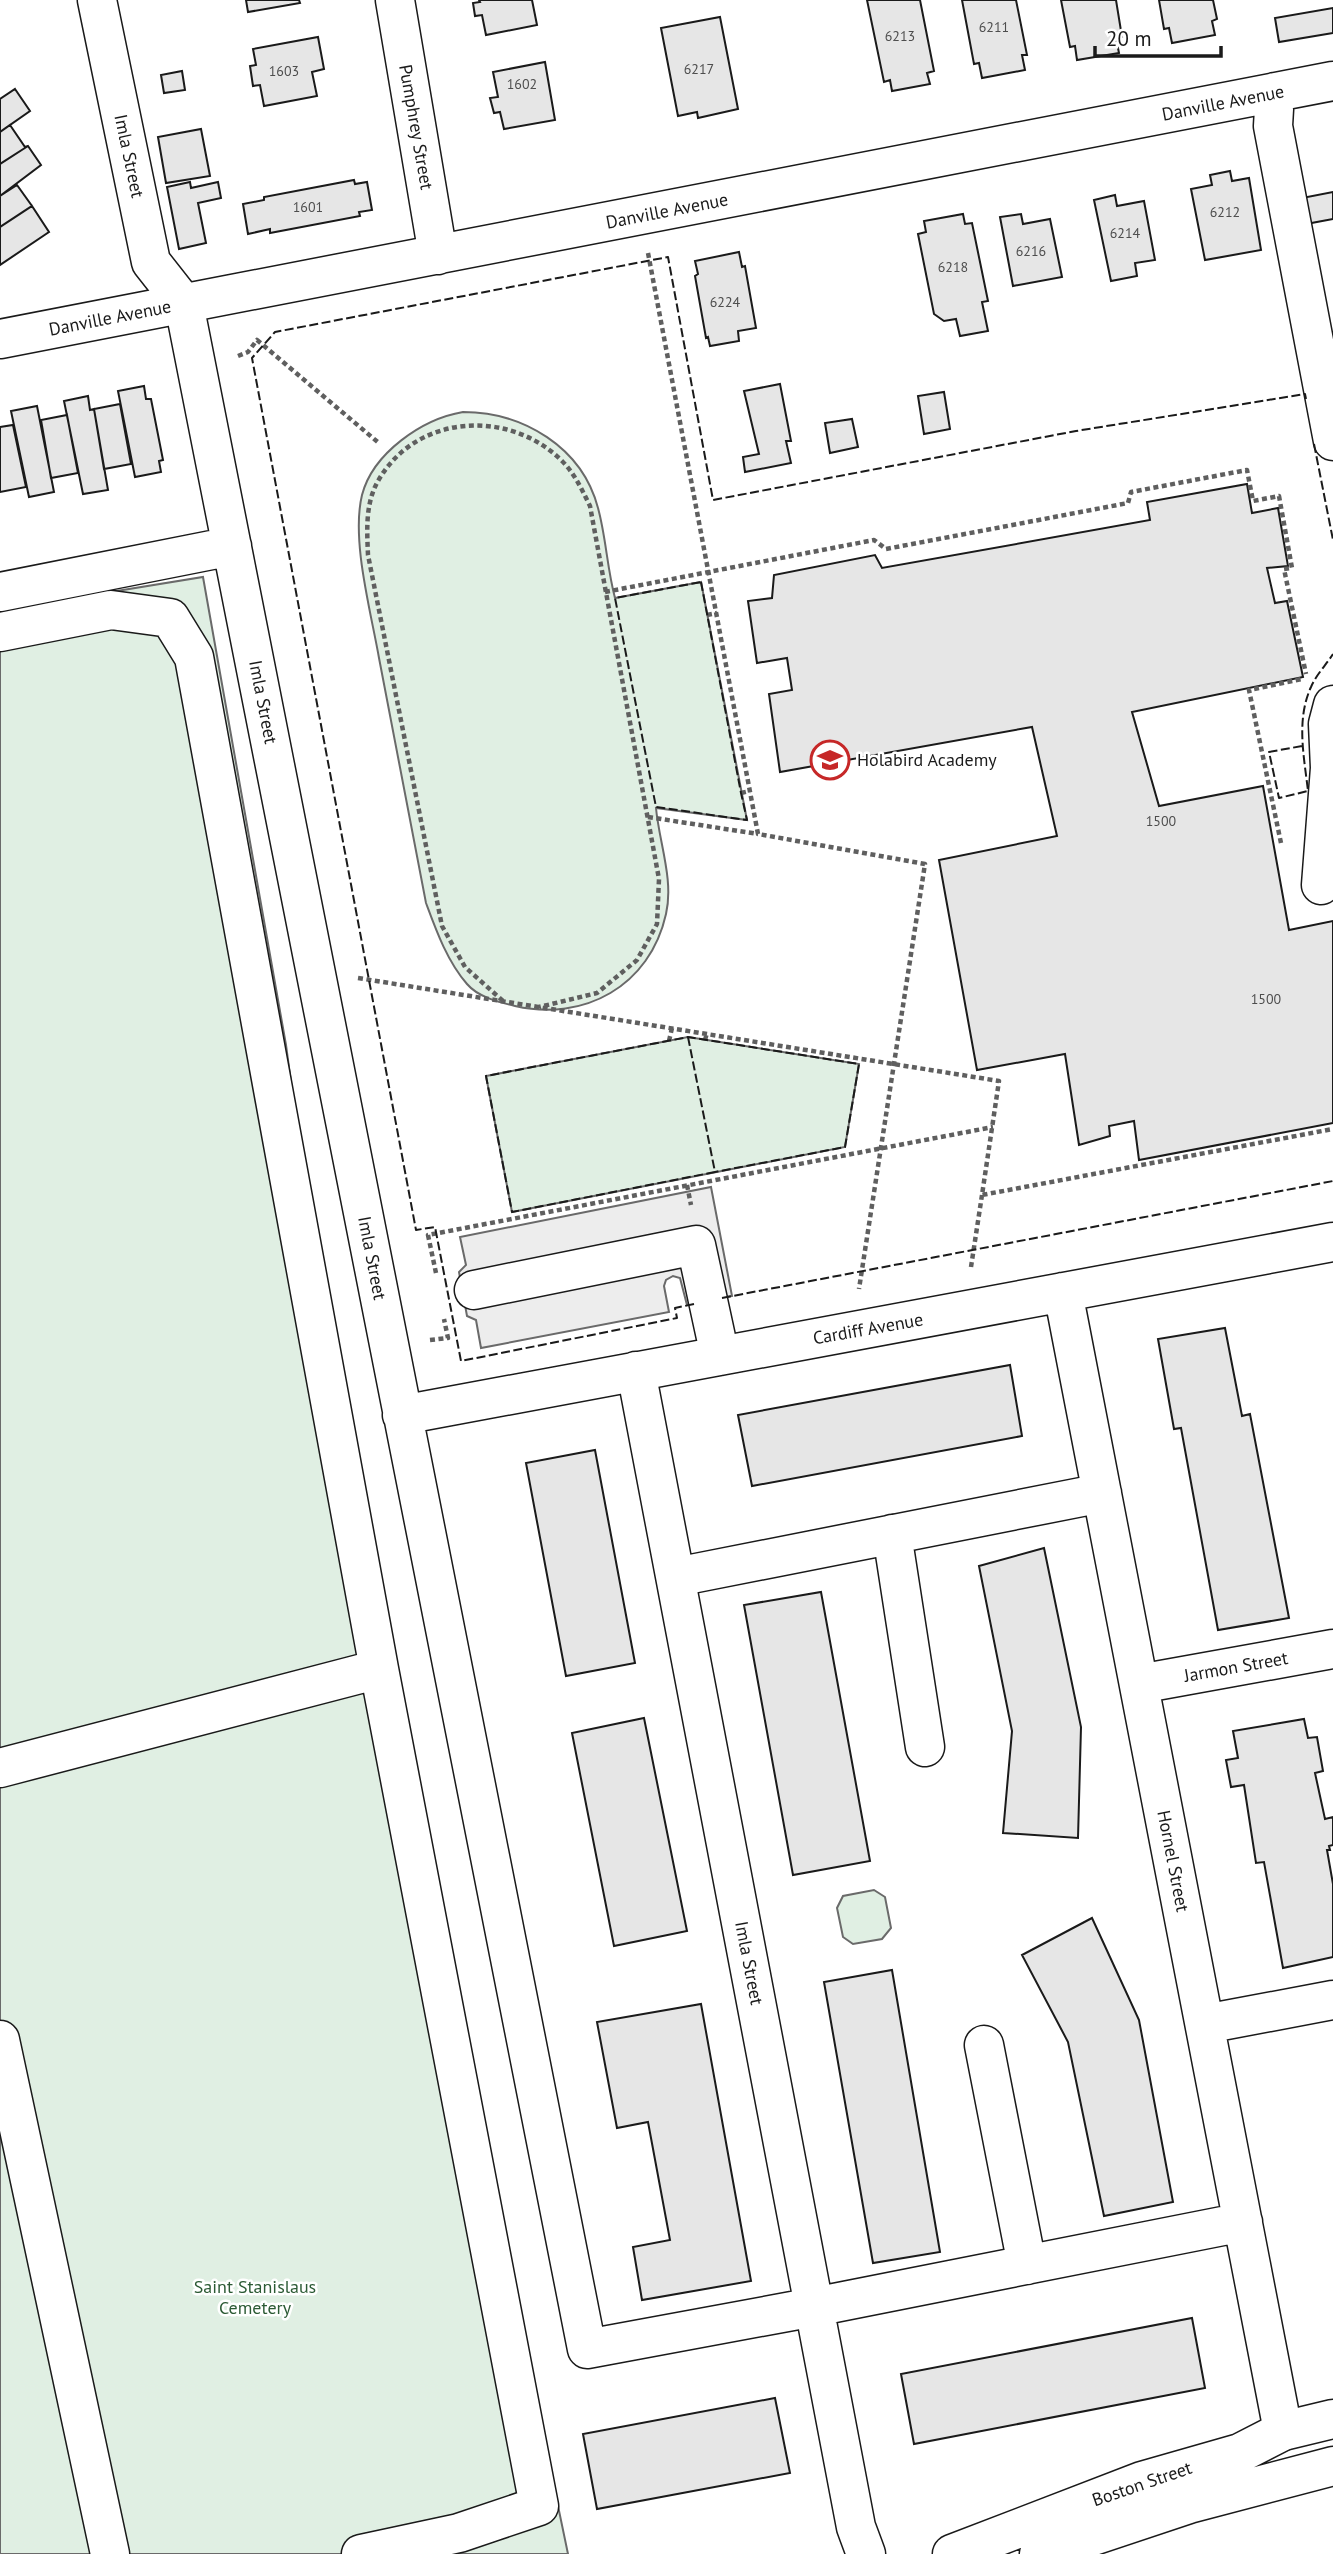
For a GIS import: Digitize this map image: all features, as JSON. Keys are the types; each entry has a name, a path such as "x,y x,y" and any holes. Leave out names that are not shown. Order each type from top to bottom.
{"street":[{"name":"Pumphrey Street","path":"395,0 438,255"},
{"name":"Imla Street","path":"93,2 151,262 184,304 587,2348 814,2307"},
{"name":"Danville Avenue","path":"0,339 1333,81"},
{"path":"1275,92 1273,126 1333,441"},
{"path":"0,592 232,546"},
{"path":"0,632 111,610 170,618 194,657 379,1669 539,2505 459,2533 360,2554"},
{"path":"1321,885 1331,768 1328,724 1333,705"},
{"name":"Cardiff Avenue","path":"402,1415 1333,1242"},
{"path":"474,1290 696,1245 720,1356"},
{"name":"Hornel Street","path":"1063,1292 1283,2431"},
{"name":"Imla Street","path":"636,1371 856,2527 866,2554"},
{"path":"676,1577 1102,1493"},
{"path":"892,1534 925,1747"},
{"name":"Jarmon Street","path":"1139,1685 1333,1649"},
{"path":"0,1768 379,1669"},
{"path":"1205,2024 1333,2000"},
{"path":"0,2040 110,2554"},
{"path":"984,2045 1027,2265"},
{"path":"814,2307 1243,2222"},
{"name":"Boston Street","path":"952,2554 1142,2482 1240,2453 1283,2431 1333,2419"},
{"name":"Boston Street","path":"1039,2554 1189,2504 1333,2466"}],"path":[{"path":"647,249 758,834"},
{"path":"238,356 248,352 257,340 380,444"},
{"path":"503,1001 465,967 442,926 368,555 366,526 377,482 396,458 415,442 451,426 489,424 520,431 562,461 578,482 590,506 659,879 657,924 637,960 597,993 538,1007"},
{"path":"605,592 874,540 886,549 1128,503 1131,492 1247,470 1253,501 1279,496 1292,568 1284,569 1307,678 1249,690 1283,854"},
{"path":"707,615 718,613"},
{"path":"741,793 750,791"},
{"path":"647,817 925,864 858,1292"},
{"path":"357,978 999,1081 974,1245"},
{"path":"669,1041 672,1027"},
{"path":"705,1041 707,1033"},
{"path":"842,1061 844,1055"},
{"path":"436,1272 428,1235 993,1127"},
{"path":"982,1195 1333,1129"}],"green space":[{"path":"463,412 507,418 528,426 547,437 579,467 598,508 615,598 701,582 747,820 656,808 668,888 666,914 658,939 645,961 629,979 610,993 589,1003 565,1009 541,1010 515,1006 483,996 472,989 460,975 443,945 426,903 363,576 359,513 362,495 377,465 401,440 416,430 431,422"},
{"name":"Saint Stanislaus Cemetery","path":"203,577 286,1045 343,1472 568,2554 0,2554 0,610"},
{"path":"688,1037 859,1064 845,1147 512,1212 486,1076"},
{"path":"874,1890 885,1897 891,1928 882,1939 853,1944 843,1937 837,1908 843,1896"}],"shaded area":[{"path":"711,1187 732,1296 687,1305 680,1278 673,1276 666,1280 664,1286 669,1312 481,1348 476,1320 467,1316 459,1272 466,1265 460,1237"}],"building":[{"path":"246,0 299,0 300,3 248,12"},
{"path":"479,0 532,0 537,25 486,35 482,15 475,16 473,3 480,2"},
{"path":"867,0 920,0 934,71 927,73 930,84 892,91 890,80 884,82"},
{"path":"962,0 1016,0 1027,55 1022,55 1025,70 982,78 979,63 974,64"},
{"path":"1061,0 1116,0 1122,37 1116,38 1119,53 1077,60 1075,46 1070,47"},
{"path":"1159,0 1213,0 1217,19 1212,21 1215,35 1172,43 1169,28 1164,29"},
{"path":"1333,8 1333,33 1279,42 1275,18"},
{"path":"720,17 738,109 698,118 697,112 678,116 661,28"},
{"path":"318,37 324,69 312,72 317,96 264,106 260,85 253,86 250,66 256,65 253,49"},
{"path":"545,62 555,120 504,129 500,112 494,113 490,98 498,97 493,72"},
{"path":"182,71 185,90 164,93 161,75"},
{"path":"15,89 30,111 0,132 0,99"},
{"path":"10,125 25,147 28,146 0,164 0,132"},
{"path":"201,129 210,176 166,183 158,137"},
{"path":"28,146 41,165 0,196 0,164"},
{"path":"1230,171 1232,181 1249,178 1261,250 1205,260 1191,189 1212,185 1210,175"},
{"path":"354,180 355,184 367,182 372,210 359,212 360,216 270,233 270,229 248,234 243,204 264,200 264,197"},
{"path":"190,182 191,188 218,182 221,198 198,203 206,243 179,249 167,187"},
{"path":"17,185 32,206 0,227 0,196"},
{"path":"1333,192 1333,219 1306,224 1302,198"},
{"path":"1115,195 1117,206 1144,201 1155,260 1135,263 1137,276 1111,281 1094,200"},
{"path":"32,206 49,232 0,265 0,227"},
{"path":"963,214 965,224 972,223 988,301 982,302 988,331 960,336 956,319 944,321 934,314 918,234 926,232 924,221"},
{"path":"1021,214 1023,224 1050,219 1062,277 1013,286 1000,217"},
{"path":"739,252 742,267 745,266 756,328 738,331 739,341 710,346 708,337 706,338 695,276 698,274 695,261"},
{"path":"780,384 791,441 786,441 791,463 745,472 743,457 759,454 744,391"},
{"path":"144,386 146,399 151,399 163,460 159,461 161,472 135,477 118,391"},
{"path":"944,392 950,429 924,434 918,396"},
{"path":"88,396 90,410 94,409 108,490 83,494 64,401"},
{"path":"120,404 131,464 104,469 94,409"},
{"path":"37,406 54,492 29,497 11,411"},
{"path":"67,415 78,473 51,478 41,420"},
{"path":"852,419 858,447 830,453 825,423"},
{"path":"13,425 26,487 0,492 0,427"},
{"path":"1247,484 1252,513 1278,508 1288,566 1267,568 1275,603 1287,601 1303,677 1132,712 1159,806 1263,786 1289,930 1333,921 1333,1123 1139,1160 1134,1121 1109,1126 1110,1136 1079,1145 1065,1054 977,1070 939,860 1057,836 1032,727 780,772 769,694 792,690 787,658 757,663 748,601 772,598 774,575 875,555 882,568 1150,520 1147,502"},
{"path":"1225,1328 1242,1416 1250,1414 1289,1618 1218,1630 1181,1428 1174,1429 1158,1339"},
{"path":"1010,1365 1022,1436 752,1486 738,1415"},
{"path":"595,1450 635,1663 566,1676 526,1463"},
{"path":"1044,1548 1081,1727 1078,1838 1003,1833 1012,1731 979,1566"},
{"path":"821,1592 870,1861 793,1875 744,1605"},
{"path":"644,1718 687,1931 614,1946 572,1733"},
{"path":"1304,1719 1308,1738 1317,1737 1323,1771 1315,1773 1325,1819 1333,1817 1333,1845 1327,1850 1333,1884 1333,1957 1283,1968 1264,1862 1256,1863 1244,1785 1231,1787 1226,1760 1238,1758 1233,1731"},
{"path":"1092,1918 1139,2020 1173,2202 1104,2216 1068,2042 1022,1955"},
{"path":"892,1970 940,2252 873,2263 824,1982"},
{"path":"701,2004 751,2281 642,2300 633,2247 670,2240 648,2122 617,2128 597,2022"},
{"path":"1192,2318 1205,2388 914,2444 901,2374"},
{"path":"775,2398 790,2473 597,2509 583,2434"}],"fence":[{"path":"694,1304 675,1308 677,1318 461,1361 435,1227 416,1230 252,358 275,332 668,257 713,500 1076,431 1305,394 1306,399"},
{"path":"1314,444 1333,540"},
{"path":"701,582 741,793 747,820 656,807 615,598 701,582"},
{"path":"1302,746 1269,752 1279,798 1308,791 1302,738 1306,700 1313,683 1333,654"},
{"path":"688,1037 715,1172 512,1212 486,1076 688,1037 859,1064 845,1147 715,1172"},
{"path":"722,1298 1333,1181"}],"place":[{"name":"Holabird Academy","path":"830,760"}]}
